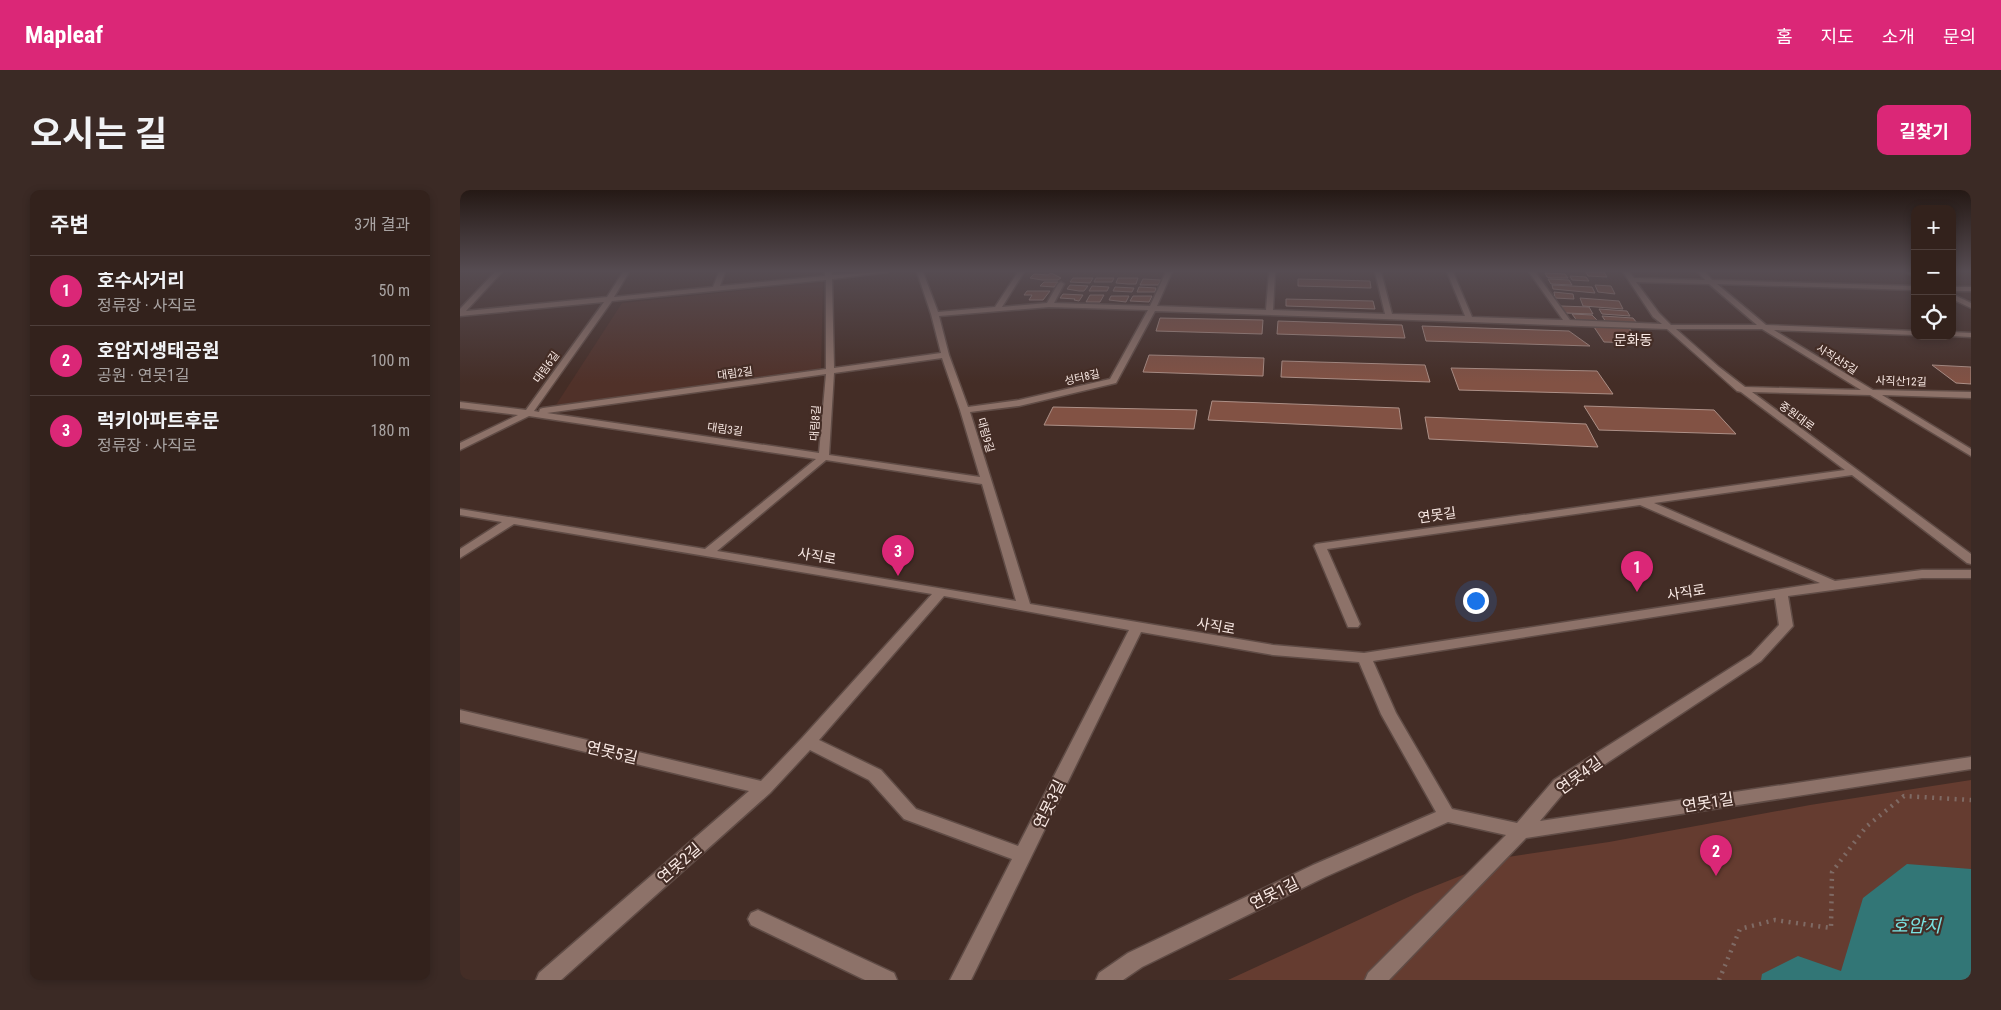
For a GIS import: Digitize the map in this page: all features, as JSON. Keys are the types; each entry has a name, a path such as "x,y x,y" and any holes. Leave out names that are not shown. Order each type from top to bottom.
{"street":[{"path":"460,314 515,309"},
{"name":"대림6길","path":"460,447 528,413 603,309"},
{"name":"대림8길","path":"709,552 824,457 830,372 830,309"},
{"name":"대림9길","path":"933,309 945,355 965,410 1024,606"},
{"path":"935,314 989,309"},
{"path":"1149,309 1469,318 1668,327 1764,327 1911,333"},
{"name":"성터8길","path":"965,410 1019,403 1112,381 1152,309"},
{"path":"1387,309 1389,316"},
{"path":"1465,309 1469,318"},
{"path":"1559,309 1568,322"},
{"name":"중원대로","path":"1652,309 1668,327 1740,389 1971,560"},
{"name":"사직산5길","path":"1742,309 1764,327 1971,453"},
{"path":"1956,334 1971,335"},
{"name":"대림2길","path":"528,413 945,355"},
{"name":"사직산12길","path":"1740,389 1971,395"},
{"name":"대림3길","path":"460,405 528,413 986,480"},
{"name":"연못길","path":"1353,624 1320,546 1854,472"},
{"path":"1642,502 1834,585"},
{"name":"사직로","path":"460,512 709,552 1273,650 1364,658 1834,585 1922,574 1971,574"},
{"path":"460,554 513,520"},
{"name":"연못2길","path":"546,980 764,788 808,742 941,592"},
{"name":"연못4길","path":"1375,980 1521,832 1560,785 1756,658 1786,626 1781,593"},
{"name":"연못3길","path":"960,980 1137,627"},
{"path":"1364,658 1389,714 1447,815"},
{"name":"연못5길","path":"460,716 764,788"},
{"path":"808,742 875,775 910,814 1023,855"},
{"name":"연못1길","path":"1106,980 1135,960 1319,871 1447,815 1521,832 1971,763"},
{"path":"758,920 887,980"}],"path":[{"path":"1719,980 1740,929 1775,920 1831,928 1832,872 1866,827 1904,796 1971,800"}],"shaded area":[{"path":"618,309 822,309 821,371 556,405"},
{"path":"1971,780 1971,980 1228,980 1415,894 1508,857 1609,842 1810,805"}],"water":[{"name":"호암지","path":"1907,864 1971,869 1971,980 1761,980 1762,974 1798,956 1841,971 1863,898"}],"building":[{"path":"1563,309 1590,309 1593,314 1565,313"},
{"path":"1599,309 1627,311 1630,316 1602,314"},
{"path":"1572,314 1592,315 1599,322 1578,322"},
{"path":"1602,316 1633,318 1637,323 1606,322"},
{"path":"1160,318 1263,320 1262,334 1156,331"},
{"path":"1278,321 1402,325 1405,338 1277,334"},
{"path":"1422,326 1569,331 1590,346 1426,341"},
{"path":"1594,327 1629,328 1640,343 1604,342"},
{"path":"1149,355 1264,358 1263,376 1143,372"},
{"path":"1282,361 1425,365 1430,382 1281,377"},
{"path":"1932,365 1971,367 1971,384 1956,383"},
{"path":"1451,368 1597,371 1613,394 1459,390"},
{"path":"1212,401 1399,408 1402,429 1208,420"},
{"path":"1584,406 1714,410 1736,434 1599,430"},
{"path":"1053,407 1197,410 1194,429 1044,425"},
{"path":"1425,417 1586,424 1598,447 1429,439"}],"place":[{"name":"럭키아파트후문","path":"898,576"},
{"name":"호수사거리","path":"1637,592"},
{"name":"호암지생태공원","path":"1716,876"}],"district":[{"name":"문화동","path":"1633,340"}]}
